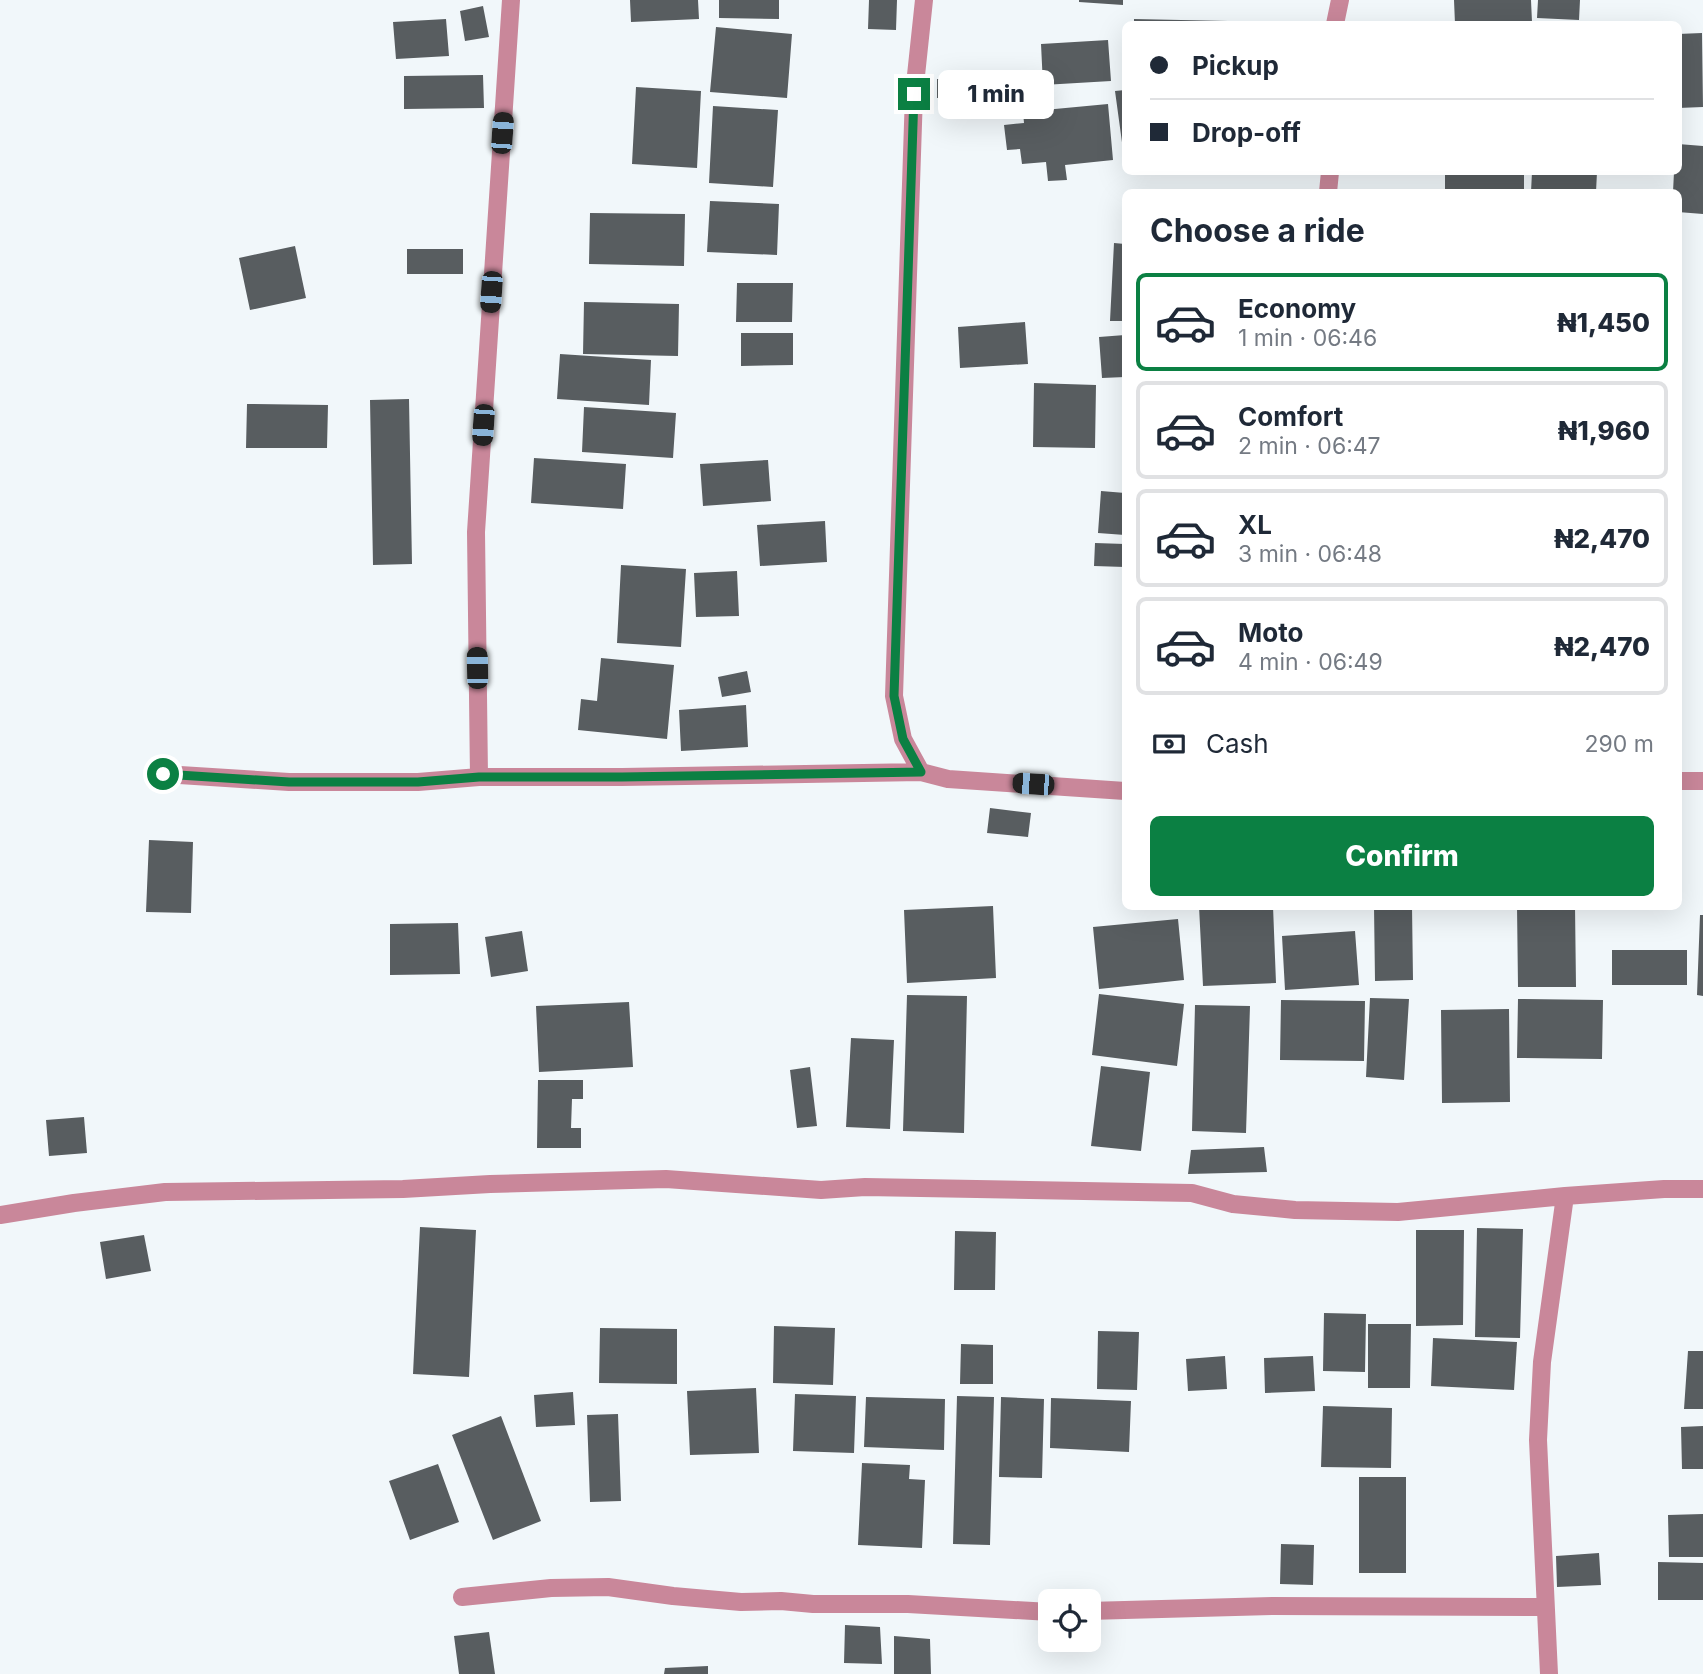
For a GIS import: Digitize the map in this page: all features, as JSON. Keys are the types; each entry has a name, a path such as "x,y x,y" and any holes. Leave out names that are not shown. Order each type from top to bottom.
{"street":[{"path":"479,777 476,532 510,0"},
{"path":"921,772 903,739 894,696 914,94 924,0"},
{"path":"1336,21 1340,0"},
{"path":"163,774 289,782 418,782 479,777 921,772 948,779 1122,790"},
{"path":"1682,781 1703,781"},
{"path":"0,1215 165,1192 403,1189 666,1179 821,1190 865,1186 1192,1193 1233,1204 1295,1210 1398,1212 1565,1196 1703,1189"},
{"path":"1549,1674 1538,1440 1539,1407 1542,1362 1565,1196"},
{"path":"462,1597 551,1588 608,1587 741,1602 908,1604 1038,1611"},
{"path":"1101,1611 1273,1606 1545,1608"}],"building":[{"path":"630,0 698,0 699,19 631,22"},
{"path":"719,0 779,0 779,19 719,18"},
{"path":"869,0 897,0 896,30 868,29"},
{"path":"1123,0 1123,5 1079,2"},
{"path":"1454,0 1531,0 1532,21 1455,21"},
{"path":"1538,0 1580,0 1579,20 1537,18"},
{"path":"483,6 489,37 465,41 460,11"},
{"path":"446,19 449,56 396,59 393,22"},
{"path":"1134,19 1228,21 1134,21"},
{"path":"716,27 792,34 787,98 710,92"},
{"path":"1702,33 1703,107 1682,108 1682,34"},
{"path":"1108,40 1111,81 1043,85 1041,44"},
{"path":"483,75 484,108 404,109 404,76"},
{"path":"937,79 961,79 961,98 937,98"},
{"path":"636,87 701,91 697,168 632,164"},
{"path":"1122,90 1122,142 1115,91"},
{"path":"1108,104 1113,160 1065,165 1067,180 1048,181 1046,162 1022,164 1020,149 1007,150 1004,125 1024,123 1023,112"},
{"path":"713,106 778,110 773,187 709,183"},
{"path":"1682,144 1703,146 1703,214 1682,212 1682,189 1673,189 1674,175 1682,175"},
{"path":"1445,175 1524,175 1524,189 1445,189"},
{"path":"1532,175 1597,175 1596,189 1531,189"},
{"path":"710,201 779,204 777,255 707,252"},
{"path":"590,213 685,214 684,266 589,264"},
{"path":"1114,243 1122,244 1122,321 1110,321"},
{"path":"295,246 306,298 250,310 239,258"},
{"path":"407,249 463,249 463,274 407,274"},
{"path":"737,283 793,283 792,322 736,322"},
{"path":"584,302 679,304 678,356 583,354"},
{"path":"1025,322 1028,364 960,368 958,327"},
{"path":"741,333 793,333 793,365 741,366"},
{"path":"1122,335 1122,377 1102,378 1099,337"},
{"path":"560,354 651,360 649,405 557,399"},
{"path":"1034,383 1096,385 1095,448 1033,447"},
{"path":"409,399 412,564 373,565 370,400"},
{"path":"247,404 328,405 327,448 246,448"},
{"path":"584,407 676,413 673,458 582,452"},
{"path":"534,458 626,464 623,509 531,503"},
{"path":"768,460 771,501 703,506 700,464"},
{"path":"1101,491 1122,493 1122,535 1098,533"},
{"path":"825,521 827,562 760,566 757,525"},
{"path":"1095,543 1122,544 1122,567 1094,566"},
{"path":"621,565 686,569 681,647 617,643"},
{"path":"737,571 739,616 696,617 694,573"},
{"path":"601,658 674,665 667,739 578,730 581,699 597,701"},
{"path":"747,671 751,692 722,697 718,677"},
{"path":"746,705 748,747 681,751 679,710"},
{"path":"990,808 1031,813 1028,837 987,833"},
{"path":"149,840 193,842 191,913 146,912"},
{"path":"993,906 996,978 907,983 904,910"},
{"path":"1199,910 1273,910 1276,983 1203,986"},
{"path":"1374,910 1412,910 1413,980 1375,981"},
{"path":"1517,910 1575,910 1576,987 1518,987"},
{"path":"1700,915 1703,915 1703,996 1697,995"},
{"path":"1178,919 1184,980 1099,989 1093,927"},
{"path":"458,923 460,974 390,975 390,924"},
{"path":"522,931 528,971 491,977 485,937"},
{"path":"1355,931 1359,985 1285,990 1282,936"},
{"path":"1612,950 1687,950 1687,985 1612,985"},
{"path":"1099,994 1184,1004 1177,1066 1092,1055"},
{"path":"907,995 967,996 964,1133 903,1131"},
{"path":"1370,998 1409,999 1404,1080 1366,1077"},
{"path":"1518,999 1603,1000 1602,1059 1517,1058"},
{"path":"1281,1000 1365,1001 1364,1061 1280,1060"},
{"path":"629,1002 633,1067 539,1072 536,1006"},
{"path":"1195,1005 1250,1006 1246,1133 1192,1131"},
{"path":"1509,1009 1510,1102 1442,1103 1441,1010"},
{"path":"851,1038 894,1040 890,1129 846,1127"},
{"path":"1101,1066 1150,1072 1141,1151 1091,1146"},
{"path":"810,1067 817,1126 797,1128 790,1070"},
{"path":"538,1080 583,1080 583,1099 572,1099 571,1128 581,1128 581,1148 537,1148"},
{"path":"84,1117 87,1153 49,1156 46,1120"},
{"path":"1264,1147 1267,1172 1188,1174 1191,1150"},
{"path":"420,1227 476,1230 469,1377 413,1374"},
{"path":"1477,1228 1523,1229 1520,1338 1475,1337"},
{"path":"1416,1230 1464,1230 1463,1325 1416,1326"},
{"path":"955,1231 996,1232 995,1290 954,1290"},
{"path":"144,1235 151,1271 106,1279 100,1242"},
{"path":"1324,1313 1366,1314 1365,1372 1323,1371"},
{"path":"1368,1324 1411,1324 1410,1388 1368,1388"},
{"path":"774,1326 835,1328 833,1385 773,1383"},
{"path":"600,1328 677,1329 677,1384 599,1383"},
{"path":"1098,1331 1139,1332 1137,1390 1097,1389"},
{"path":"1433,1338 1517,1342 1514,1390 1431,1386"},
{"path":"961,1344 993,1345 993,1384 960,1384"},
{"path":"1688,1351 1703,1351 1703,1409 1684,1409"},
{"path":"1225,1356 1227,1389 1188,1391 1186,1359"},
{"path":"1313,1356 1315,1391 1265,1393 1264,1358"},
{"path":"756,1388 759,1453 690,1455 687,1391"},
{"path":"573,1392 575,1425 536,1427 534,1395"},
{"path":"795,1394 856,1396 854,1453 793,1451"},
{"path":"957,1396 994,1397 990,1545 953,1544"},
{"path":"866,1397 945,1399 944,1450 864,1447"},
{"path":"1001,1397 1044,1399 1042,1478 999,1477"},
{"path":"1051,1398 1131,1401 1129,1452 1050,1448"},
{"path":"1323,1406 1392,1408 1391,1468 1321,1467"},
{"path":"618,1414 621,1501 590,1502 587,1415"},
{"path":"501,1416 541,1521 493,1540 452,1435"},
{"path":"1703,1426 1703,1469 1682,1469 1681,1427"},
{"path":"862,1463 910,1465 909,1479 925,1480 922,1548 858,1545"},
{"path":"438,1464 459,1522 410,1540 389,1481"},
{"path":"1359,1477 1406,1477 1406,1573 1359,1573"},
{"path":"1703,1514 1703,1557 1669,1557 1668,1515"},
{"path":"1281,1544 1314,1545 1313,1585 1280,1584"},
{"path":"1599,1553 1601,1585 1557,1587 1556,1556"},
{"path":"1658,1562 1703,1563 1703,1600 1658,1600"},
{"path":"845,1625 880,1627 882,1664 844,1663"},
{"path":"489,1632 495,1674 459,1674 454,1636"},
{"path":"894,1636 930,1639 931,1674 894,1674"},
{"path":"708,1666 708,1674 664,1674 665,1668"}],"route":[{"path":"163,774 289,782 418,782 479,777 921,772 903,739 894,696 914,94"}]}
